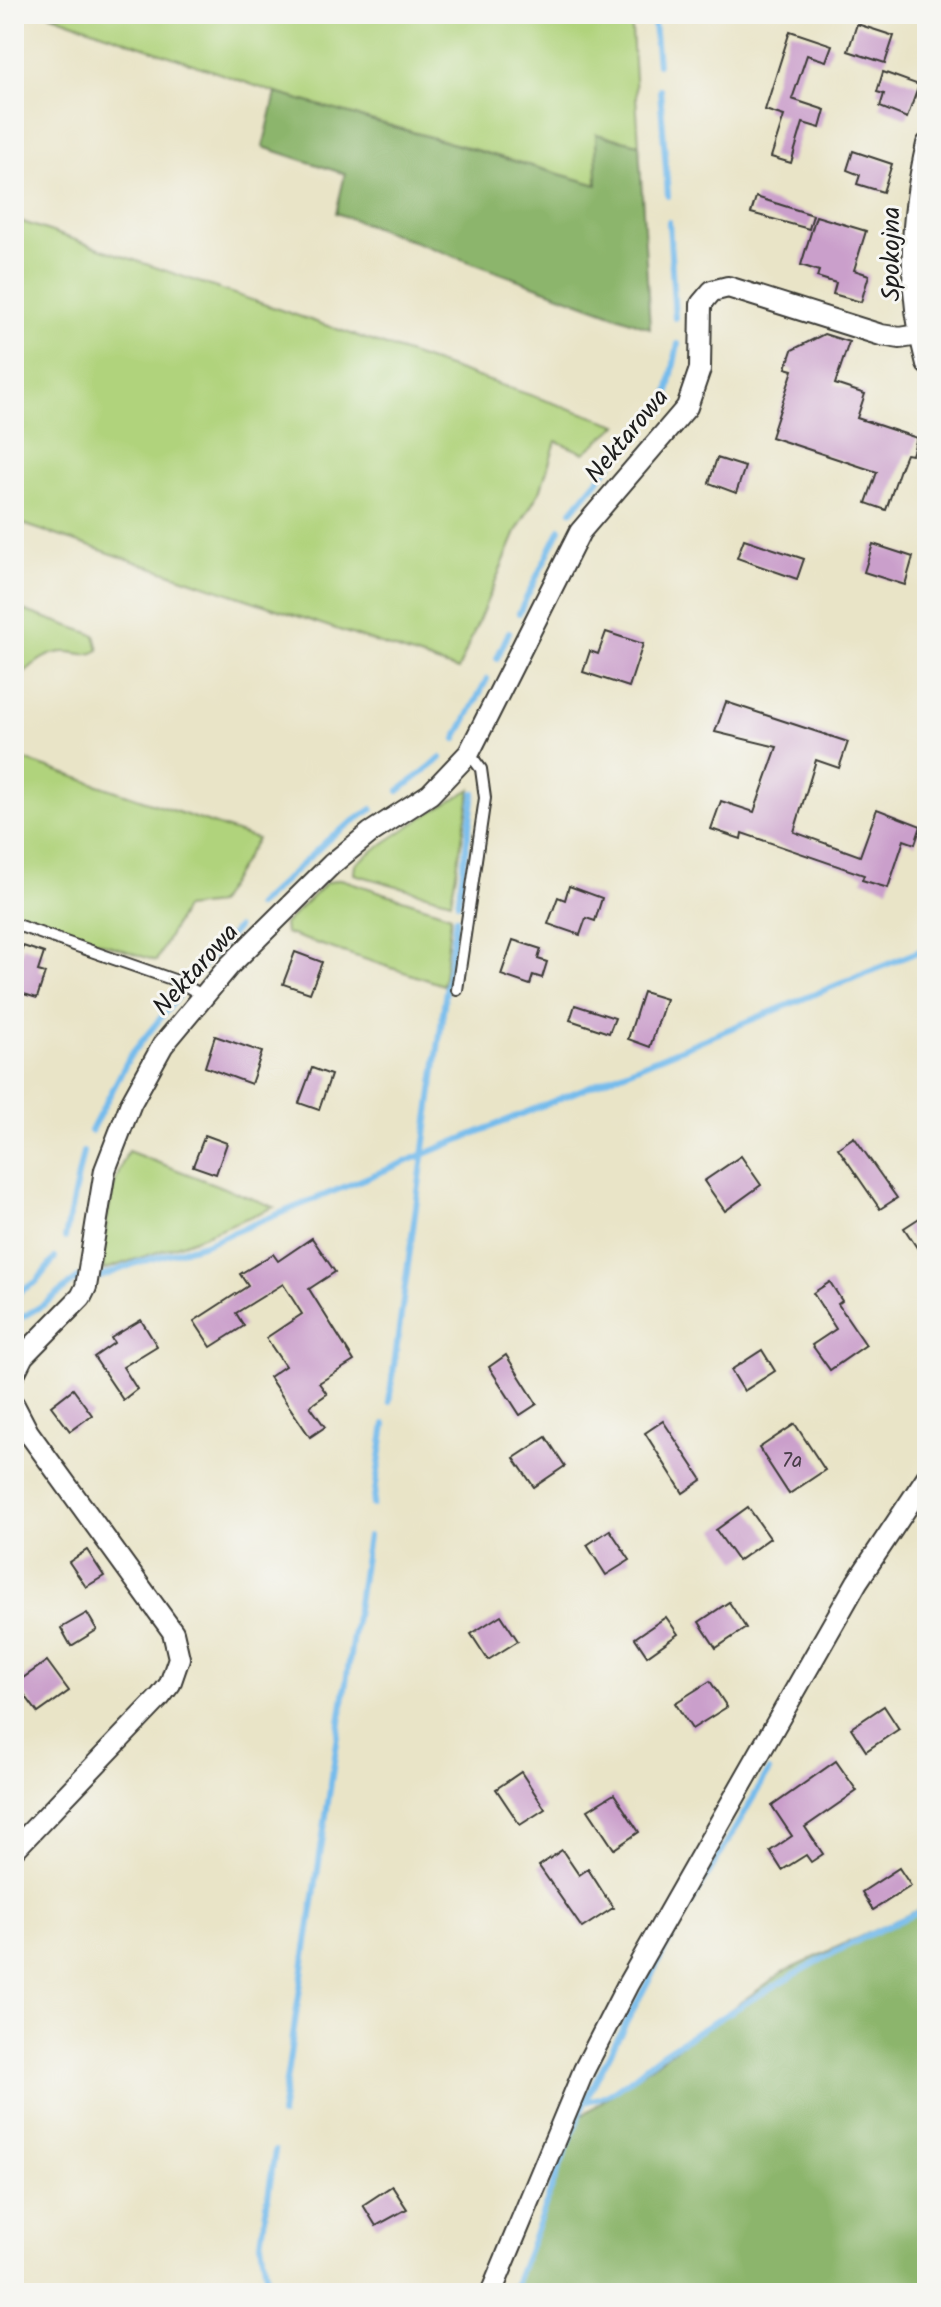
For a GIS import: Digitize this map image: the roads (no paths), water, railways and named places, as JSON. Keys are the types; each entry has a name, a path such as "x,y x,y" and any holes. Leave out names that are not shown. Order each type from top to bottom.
{"street":[{"name":"Spokojna","path":"927,144 912,229 912,282 919,335 927,364"},
{"name":"Nektarowa","path":"14,1374 23,1356 81,1297 92,1265 101,1184 120,1130 151,1064 202,995 344,853 430,794 469,753 580,532 687,407 700,369 699,313 705,296 728,287 881,335 900,338 919,335"},
{"path":"14,1405 28,1432 164,1617 177,1644 179,1658 170,1684 160,1697 14,1850"},
{"path":"491,2293 578,2084 622,1995 857,1582 927,1477"}],"lane":[{"path":"457,990 485,798 481,769 469,753"},
{"path":"14,924 177,981 202,995"}],"waterway":[{"path":"653,14 658,64"},
{"path":"660,89 668,196"},
{"path":"669,222 675,318"},
{"path":"668,394 678,344"},
{"path":"628,445 656,412"},
{"path":"572,511 611,464"},
{"path":"519,613 560,529"},
{"path":"497,658 509,632"},
{"path":"456,739 487,679"},
{"path":"399,791 441,758"},
{"path":"458,903 474,793"},
{"path":"257,906 332,836 372,809"},
{"path":"389,1402 456,918"},
{"path":"196,974 237,928"},
{"path":"101,1277 136,1263 205,1244 927,948"},
{"path":"91,1131 130,1056 180,994"},
{"path":"65,1238 83,1152"},
{"path":"14,1295 36,1282 55,1258"},
{"path":"14,1322 43,1305 78,1278"},
{"path":"373,1505 385,1424"},
{"path":"281,2115 368,1536"},
{"path":"512,2293 585,2101 672,1936 769,1771"},
{"path":"585,2101 597,2099 618,2088 668,2050 795,1974 927,1909"},
{"path":"269,2293 261,2243 275,2151"}]}
